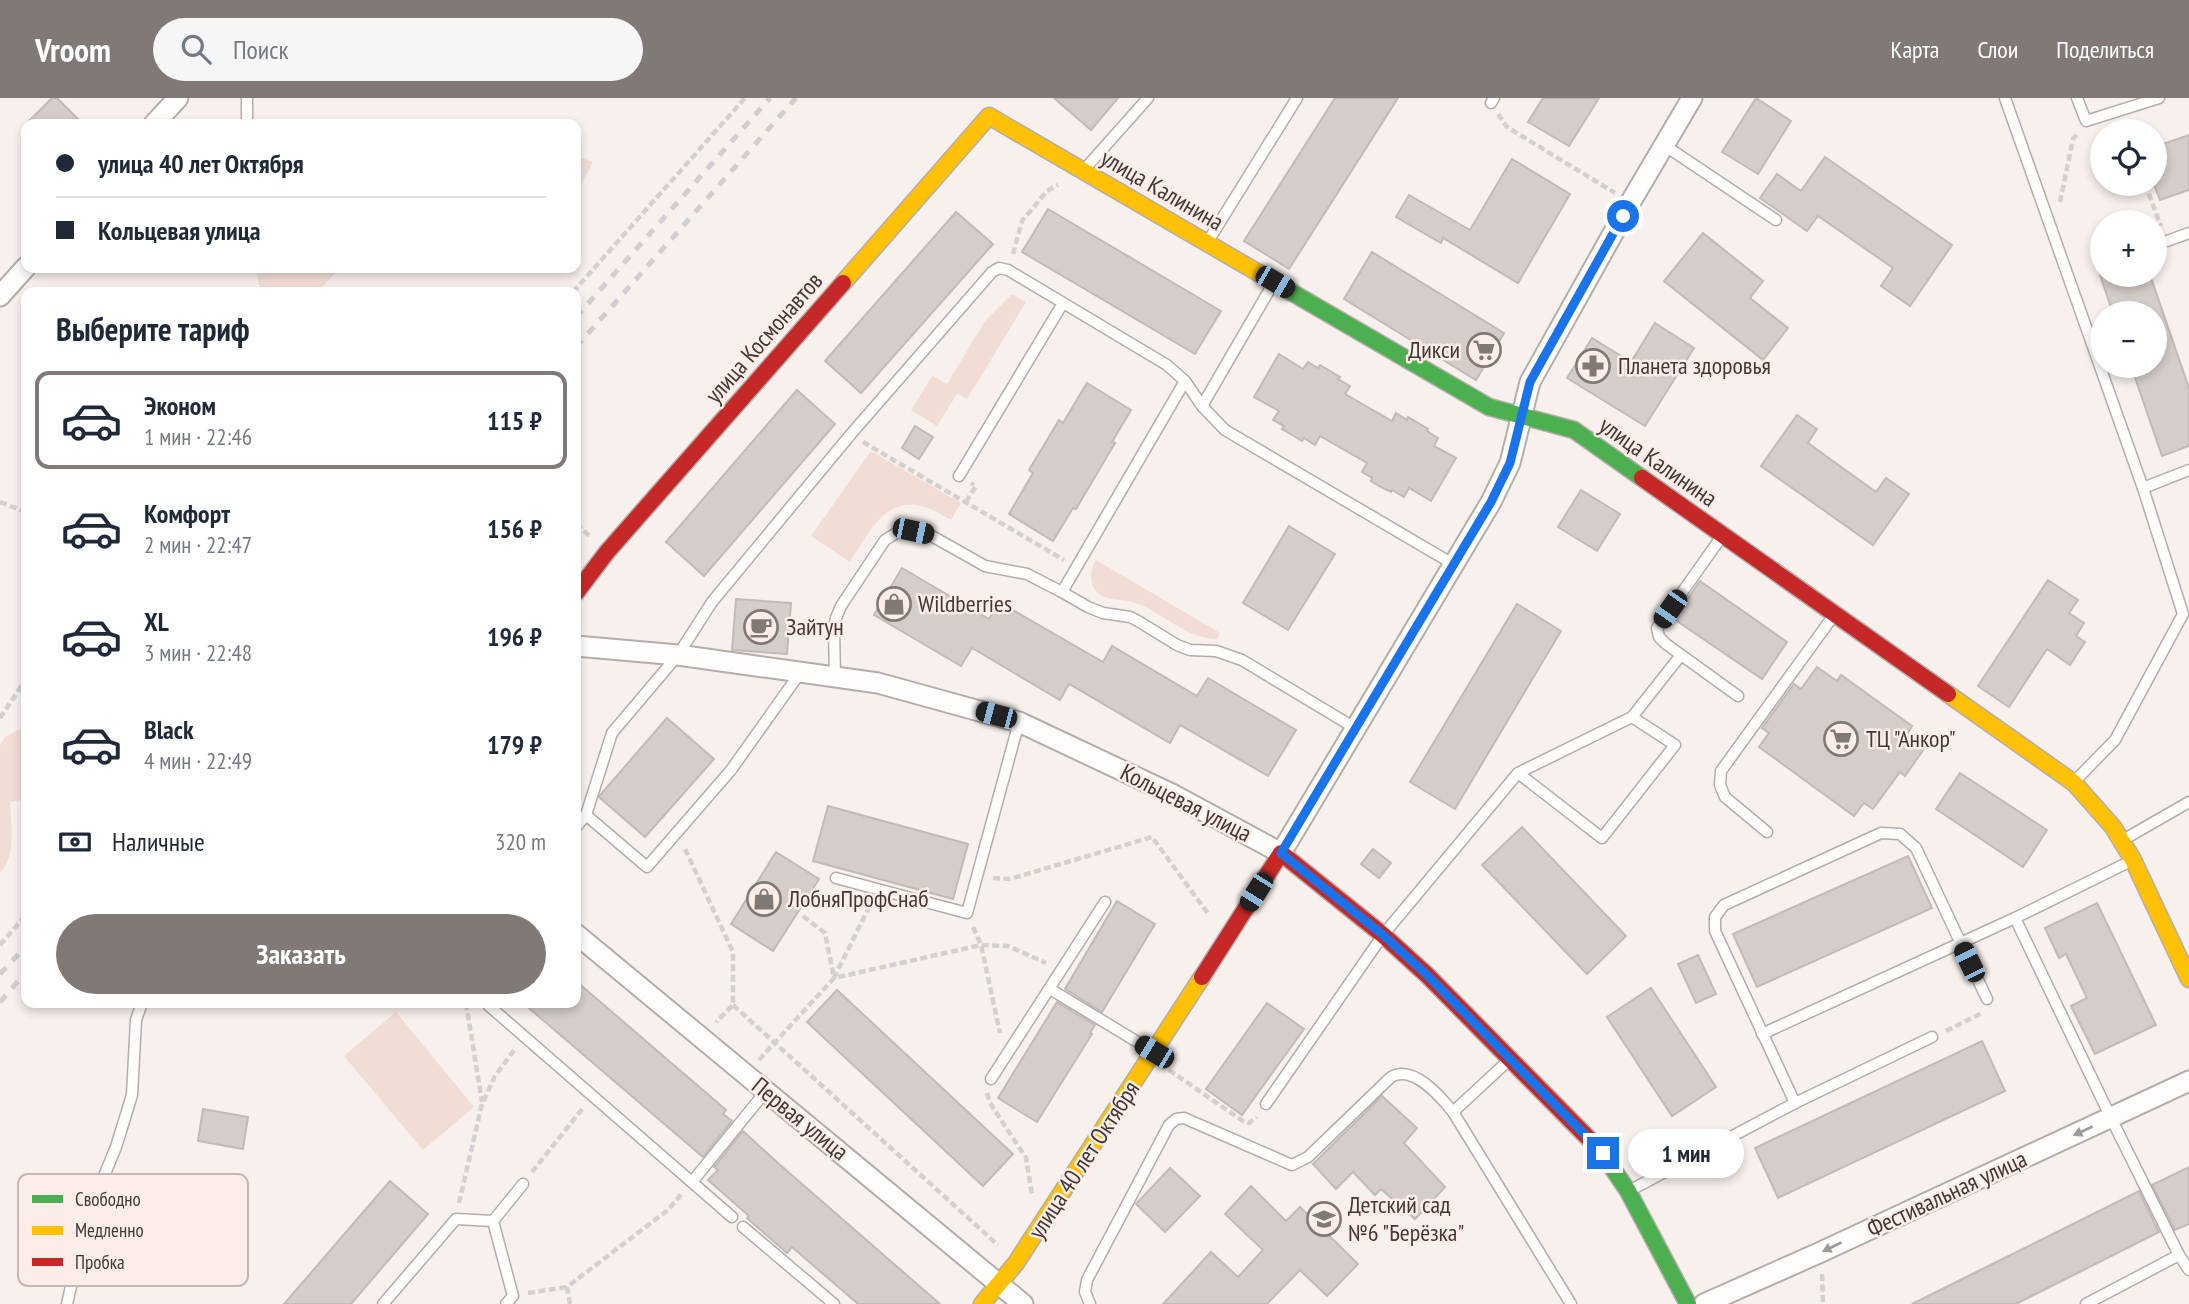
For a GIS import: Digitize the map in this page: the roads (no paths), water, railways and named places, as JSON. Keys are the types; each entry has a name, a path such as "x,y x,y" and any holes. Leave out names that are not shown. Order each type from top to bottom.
{"street":[{"path":"159,119 178,98"},
{"name":"улица 40 лет Октября","path":"982,1304 1016,1263 1281,853 1491,502 1510,463 1530,382 1692,98"},
{"name":"улица Калинина","path":"989,116 1489,407 1574,430 2074,783 2090,798 2122,841 2189,979"},
{"name":"улица Космонавтов","path":"581,586 606,554 989,116"},
{"path":"0,296 21,273"},
{"name":"Кольцевая улица","path":"581,646 678,655 878,683 1019,722 1174,796 1281,853 1383,935 1427,975 1603,1153 1628,1191 1688,1304"},
{"name":"Первая улица","path":"581,938 1023,1304"},
{"name":"Фестивальная улица","path":"1704,1304 2189,1081"}],"lane":[{"path":"247,98 247,119"},
{"path":"1083,171 1148,98"},
{"path":"1207,243 1297,98"},
{"path":"2005,98 2186,613 2115,740 2074,783"},
{"path":"2077,98 2086,121 2159,98"},
{"path":"1664,145 1776,220"},
{"path":"2167,241 2189,233"},
{"path":"581,821 586,815 612,733 678,655 712,601 851,434 992,272 999,268 1009,271 1167,365 1185,380 1202,406 1225,430 1454,564"},
{"path":"1202,406 1275,282"},
{"path":"959,476 1063,303"},
{"path":"1062,592 1185,380"},
{"path":"2143,488 2189,470"},
{"path":"835,678 836,618 841,606 885,540 898,532 913,531 930,535 985,566 1027,574 1088,607 1138,621 1177,645 1190,650 1216,651 1242,660 1355,728"},
{"path":"1723,535 1657,628 1659,637 1738,696"},
{"path":"1767,832 1725,797 1720,785 1721,771 1835,614"},
{"path":"1266,1104 1383,935 1518,773 1632,716 1681,655"},
{"path":"586,815 647,867 731,770 800,673"},
{"path":"1518,773 1602,838 1675,745 1632,716"},
{"path":"836,878 967,913 1019,722"},
{"path":"2122,841 2189,802"},
{"path":"1795,1103 1714,931 1715,917 1724,905 1881,832 1900,834 1916,848 1987,999"},
{"path":"1762,1034 2015,918 2133,860"},
{"path":"991,1079 1105,902"},
{"path":"2015,918 2111,1118 2189,1270"},
{"path":"1049,989 1152,1055"},
{"path":"105,1174 132,1095 136,1020 140,1008"},
{"path":"491,1008 732,1217"},
{"path":"1628,1191 1795,1103 1932,1037"},
{"path":"1453,1112 1510,1059"},
{"path":"1090,1304 1085,1292 1087,1280 1169,1125 1176,1119 1184,1118 1292,1165 1308,1157 1397,1073 1407,1073 1438,1093 1453,1112 1571,1304"},
{"path":"692,1182 766,1091"},
{"path":"493,1221 523,1184"},
{"path":"383,1304 456,1219 493,1221"},
{"path":"493,1221 510,1300"},
{"path":"743,1227 834,1304"},
{"path":"2086,1304 2179,1255"},
{"path":"67,1304 71,1286"}],"railway":[{"path":"581,311 770,98"},
{"path":"581,341 796,98"},
{"path":"0,974 21,951"},
{"path":"0,1002 21,978"}],"place":[{"name":"Дикси","path":"1484,350"},
{"name":"Планета здоровья","path":"1593,366"},
{"name":"Wildberries","path":"894,604"},
{"name":"Зайтун","path":"761,627"},
{"name":"ТЦ \"Анкор\"","path":"1841,739"},
{"name":"ЛобняПрофСнаб","path":"764,899"},
{"name":"Детский сад №6 \"Берёзка\"","path":"1324,1219"}]}
